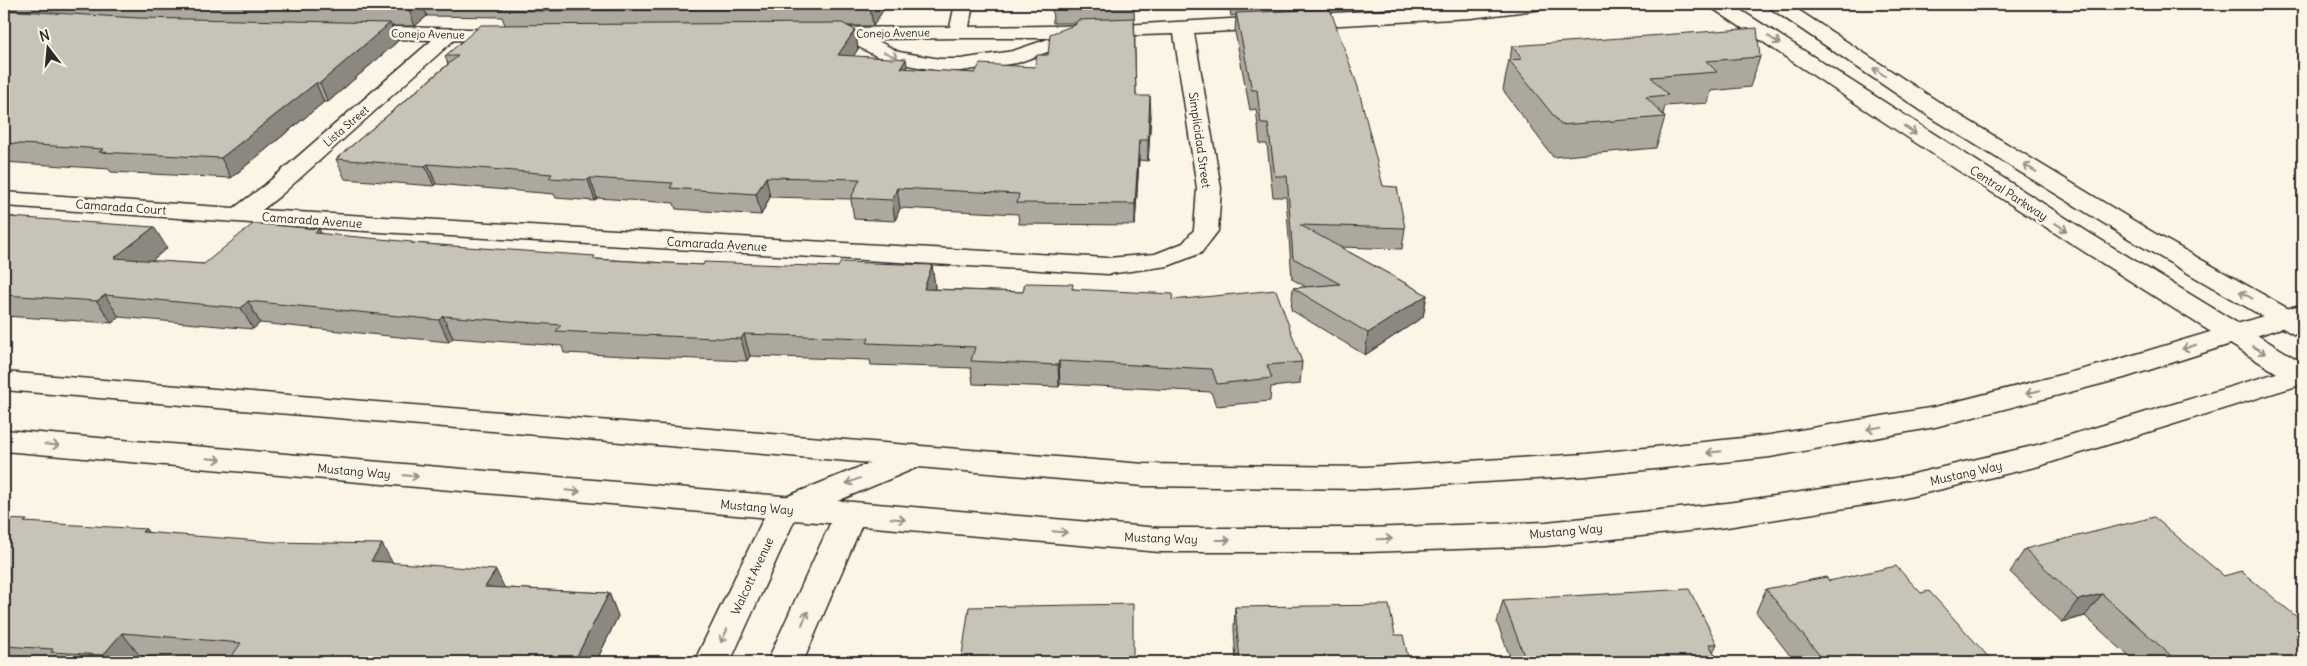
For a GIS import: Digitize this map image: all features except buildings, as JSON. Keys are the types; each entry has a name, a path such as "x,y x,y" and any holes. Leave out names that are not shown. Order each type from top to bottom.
{"street":[{"path":"958,32 964,4"},
{"name":"Conejo Avenue","path":"797,34 1087,31 1183,28 1471,12 1536,4"},
{"name":"Central Parkway","path":"1719,4 1896,121 2231,333 2302,375"},
{"path":"1777,4 1940,113 2145,238 2297,319"},
{"name":"Simplicidad Street","path":"1183,28 1209,188 1206,231 1192,248"},
{"path":"847,34 893,57 919,62 954,65 1017,57 1087,31"},
{"name":"Conejo Avenue","path":"343,32 529,36"},
{"name":"Lista Street","path":"239,215 273,190 450,34"},
{"name":"Camarada Court","path":"4,199 239,215"},
{"name":"Camarada Avenue","path":"239,215 1108,266 1159,261 1192,248"},
{"path":"4,380 1144,474 1346,478 1586,465 1770,446 1935,417 2114,371 2231,333 2297,319"},
{"name":"Mustang Way","path":"4,441 850,515 1160,540 1366,540 1546,534 1727,515 1896,489 2039,455 2302,375"},
{"path":"784,509 914,456"},
{"name":"Walcott Avenue","path":"712,662 784,509"},
{"path":"785,662 850,515"}]}
